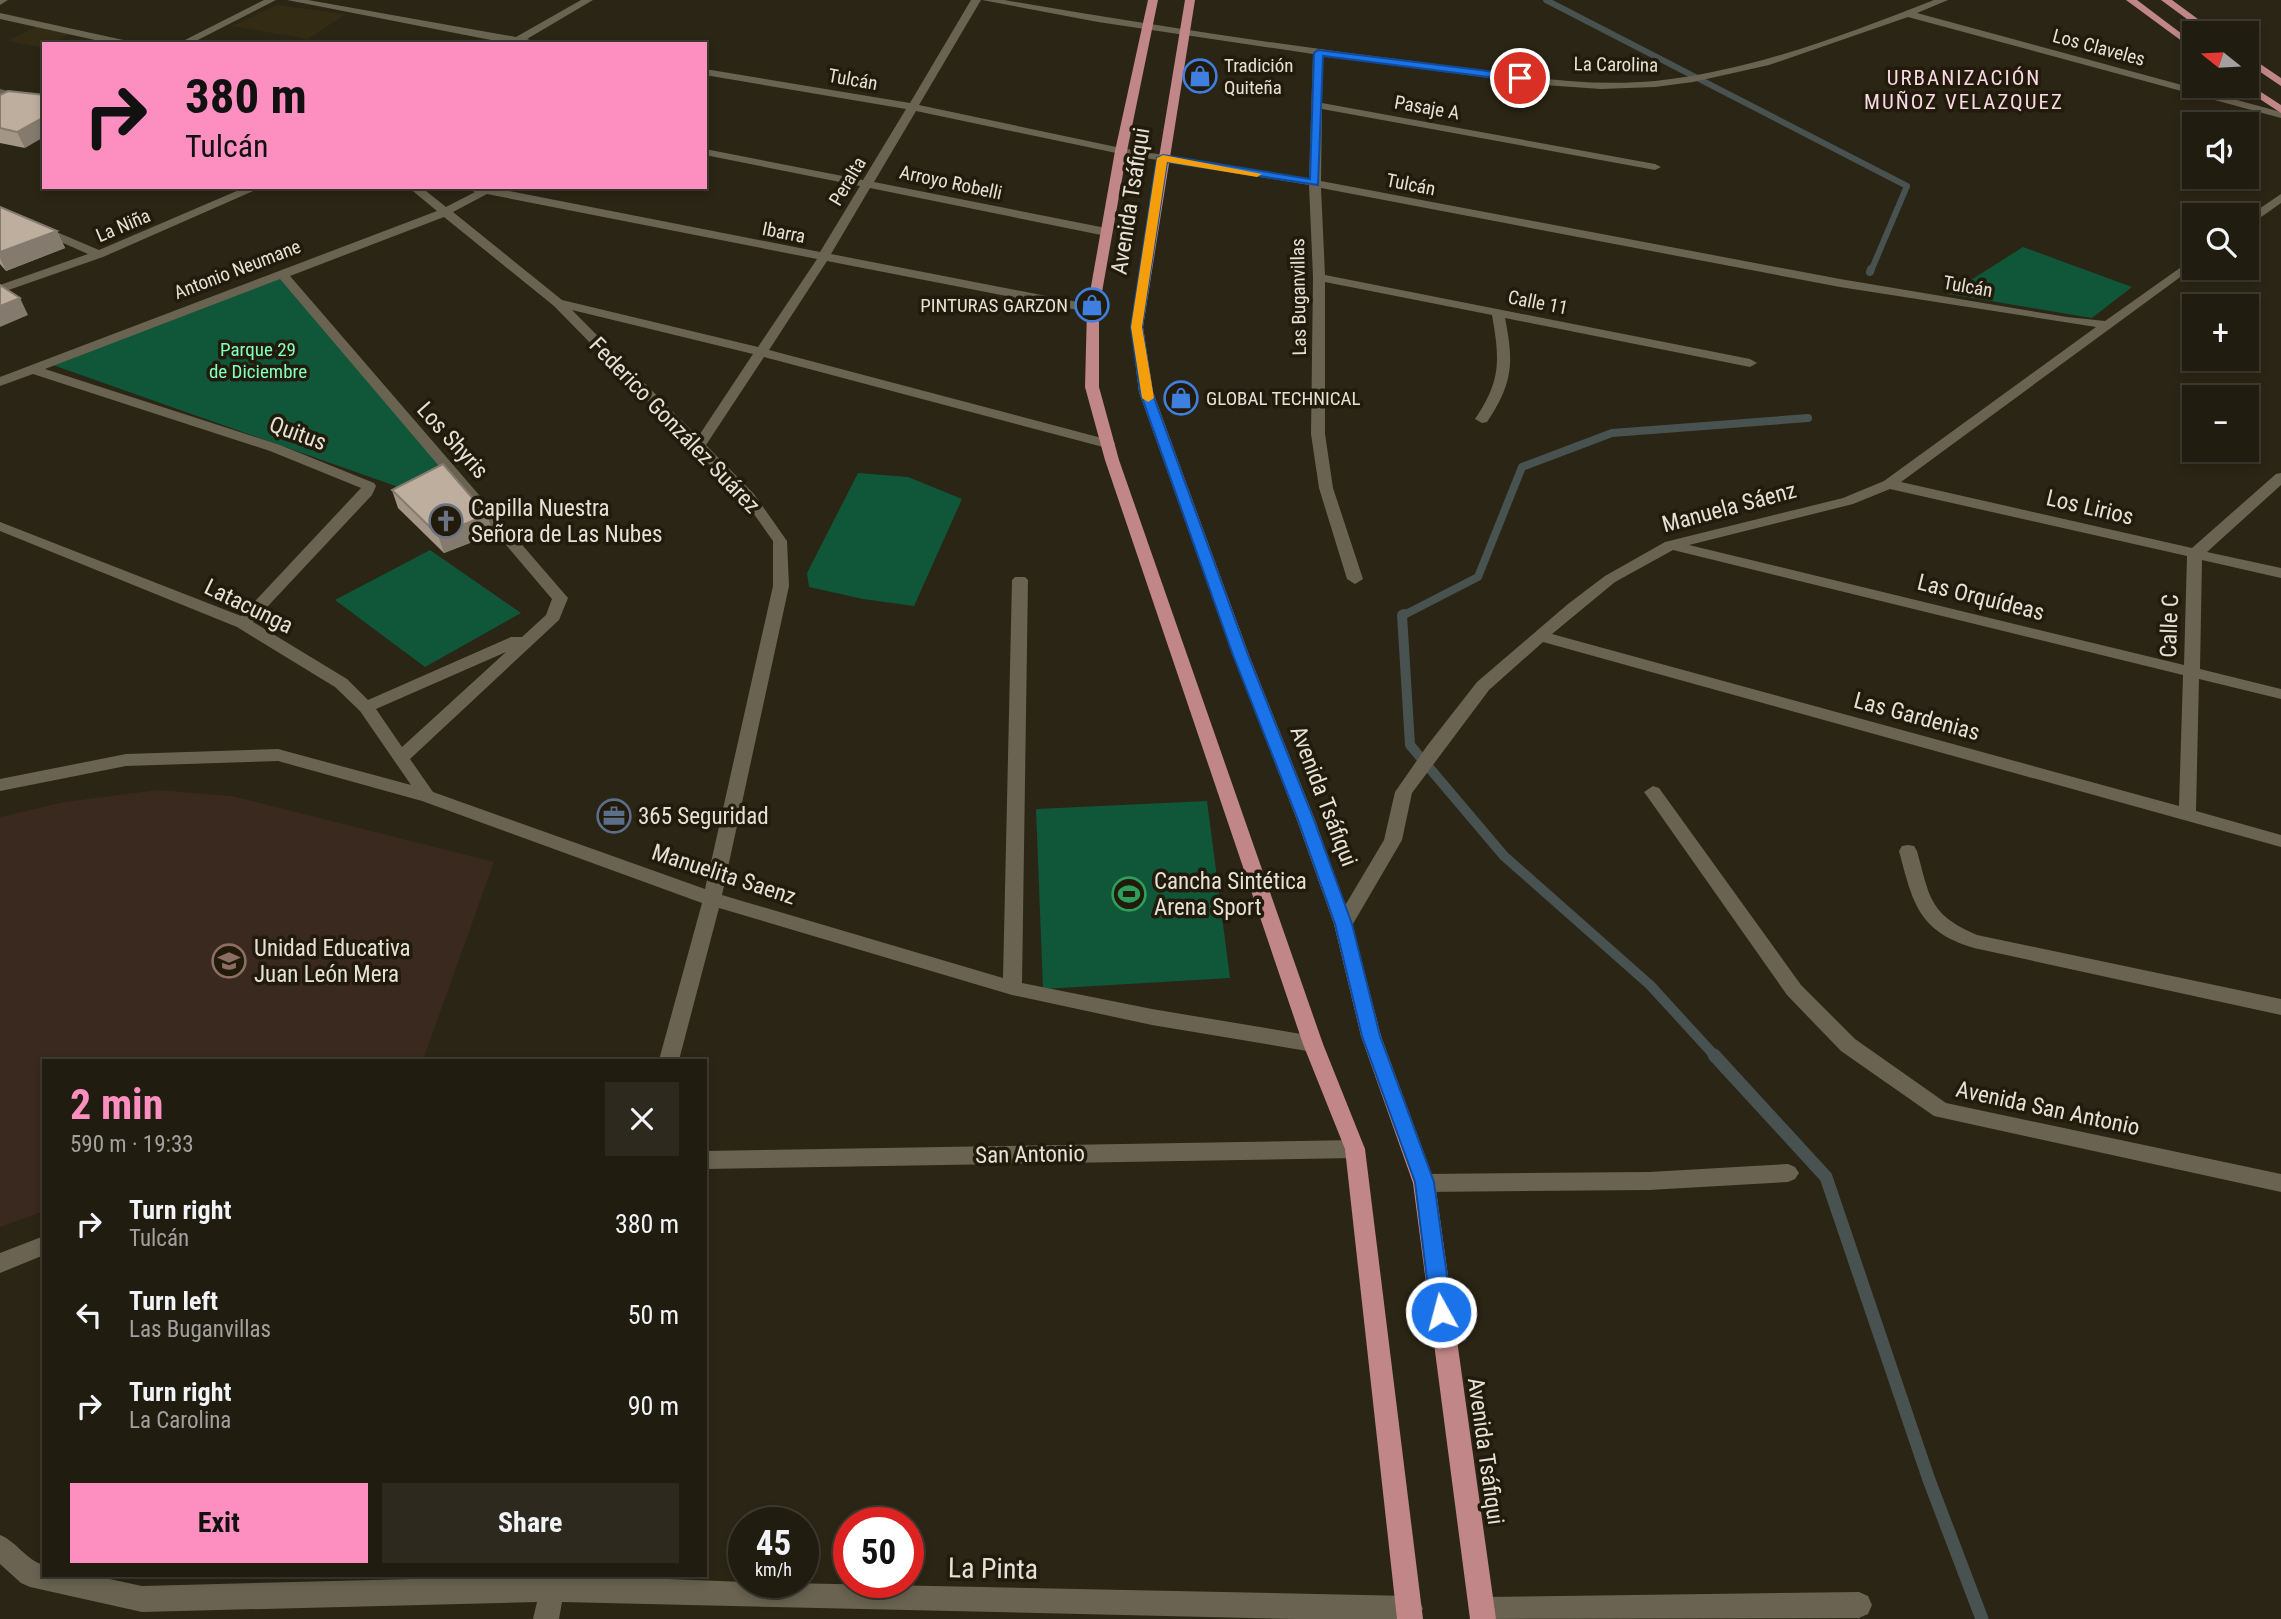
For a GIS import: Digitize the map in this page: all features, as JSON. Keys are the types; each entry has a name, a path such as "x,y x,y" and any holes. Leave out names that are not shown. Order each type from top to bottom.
{"main road":[{"name":"Avenida Tsáfiqui","path":"1153,0 1121,151 1093,309 1093,387 1108,444 1313,1044 1355,1149 1410,1614"},
{"name":"Avenida Tsáfiqui","path":"1190,0 1136,327 1146,392 1241,655 1306,820 1343,924 1371,1036 1424,1182 1483,1614"},
{"path":"2132,0 2182,38"},
{"path":"2166,0 2195,21"},
{"path":"2259,67 2281,83"},
{"path":"2259,95 2281,112"}],"street":[{"path":"185,42 271,0"},
{"path":"292,0 515,42 587,0"},
{"name":"Peralta","path":"698,447 822,258 976,0"},
{"name":"La Carolina","path":"987,0 1148,28 1318,53 1520,78 1611,85 1653,85 1730,74 1776,62 1943,0"},
{"name":"Los Claveles","path":"1908,13 2281,112"},
{"path":"0,16 119,42"},
{"name":"Las Buganvillas","path":"1318,53 1315,183 1319,277 1318,434 1326,488 1355,579"},
{"name":"Tulcán","path":"707,72 914,107 1121,151 1315,183 1840,283 2067,321 2110,325"},
{"path":"0,92 42,102"},
{"name":"Pasaje A","path":"1317,105 1655,167"},
{"name":"Arroyo Robelli","path":"707,152 1106,232"},
{"name":"La Niña","path":"0,289 99,254 251,189"},
{"name":"Federico González Suárez","path":"416,189 558,303 749,497 780,541 781,586 712,899 668,1059"},
{"name":"Ibarra","path":"480,189 1093,309"},
{"name":"Antonio Neumane","path":"0,382 445,212 486,190"},
{"path":"2259,214 2281,197"},
{"path":"0,211 99,254"},
{"name":"Manuela Sáenz","path":"1343,924 1394,840 1404,792 1482,686 1611,579 1670,545 1849,501 1889,484 2182,271"},
{"name":"Los Shyris","path":"281,273 384,398 432,449 560,598 553,617 530,635 401,758"},
{"name":"Calle 11","path":"1319,277 1749,363"},
{"path":"558,303 762,352 1108,444"},
{"path":"1482,419 1500,394 1507,361 1498,314"},
{"name":"Quitus","path":"31,369 275,448 369,486 367,492 243,623"},
{"path":"2195,554 2281,477"},
{"name":"Los Lirios","path":"1889,484 2281,573"},
{"name":"Latacunga","path":"0,526 243,623 341,683 366,707 427,796"},
{"name":"Las Orquídeas","path":"1670,545 2281,694"},
{"name":"Calle C","path":"2188,815 2195,554"},
{"path":"1012,988 1020,580"},
{"name":"Los Shyris","path":"366,707 530,635"},
{"name":"Las Gardenias","path":"1540,636 2281,841"},
{"name":"Manuelita Saenz","path":"0,785 126,760 278,755 427,796 712,899 1012,988 1152,1017 1313,1044"},
{"name":"Avenida San Antonio","path":"1653,792 1794,990 1848,1045 1941,1110 2281,1183"},
{"path":"1908,851 1925,911 1948,932 1973,941 2281,1007"},
{"name":"San Antonio","path":"707,1160 1355,1149"},
{"path":"1424,1182 1649,1181 1788,1172"},
{"path":"0,1263 42,1246"},
{"name":"La Pinta","path":"0,1546 30,1574 42,1577"},
{"name":"La Pinta","path":"43,1577 142,1600 554,1582 1410,1614"},
{"path":"546,1619 554,1582"},
{"path":"1483,1614 1859,1605"}],"shaded area":[{"path":"277,5 346,14 308,39 232,26"},
{"path":"37,26 71,33 55,42 42,42 42,48 8,41"},
{"name":"Unidad Educativa Juan León Mera","path":"158,790 232,796 494,862 423,1059 42,1059 42,1212 0,1227 0,817 64,802"}],"green space":[{"path":"2023,247 2132,287 2092,318 1949,294"},
{"name":"Parque 29 de Diciembre","path":"281,273 454,475 418,494 47,363"},
{"path":"858,473 908,477 962,499 914,606 863,599 809,587 807,573"},
{"path":"430,550 521,613 425,667 335,600"},
{"name":"Cancha Sintética Arena Sport","path":"1207,801 1230,978 1043,989 1036,809"}],"building":[{"path":"8,91 42,95 42,118 17,132 0,128 0,95"},
{"path":"0,207 57,231 0,252"},
{"path":"0,285 20,298 0,306"},
{"path":"443,464 487,515 438,535 392,490"}],"waterway":[{"path":"1546,0 1907,186 1871,271"},
{"path":"1402,616 1478,577 1522,467 1612,433 1808,418"},
{"path":"1402,616 1410,745 1504,856 1650,985 1715,1056"},
{"path":"1714,1055 1826,1177 1929,1480 1982,1619"}],"slow traffic":[{"path":"1148,398 1136,327 1163,158 1257,174"}],"place":[{"name":"Tradición Quiteña","path":"1200,76"},
{"name":"PINTURAS GARZON","path":"1092,305"},
{"name":"GLOBAL TECHNICAL","path":"1181,398"},
{"name":"Capilla Nuestra Señora de Las Nubes","path":"446,521"},
{"name":"365 Seguridad","path":"614,816"},
{"name":"Cancha Sintética Arena Sport","path":"1129,894"},
{"name":"Unidad Educativa Juan León Mera","path":"229,961"}],"district":[{"name":"URBANIZACIÓN MUÑOZ VELAZQUEZ","path":"1964,90"}],"route":[{"path":"1441,1312 1424,1182 1371,1036 1343,924 1306,820 1241,655 1146,392 1136,327 1163,158 1315,183 1318,53 1520,78"}]}
